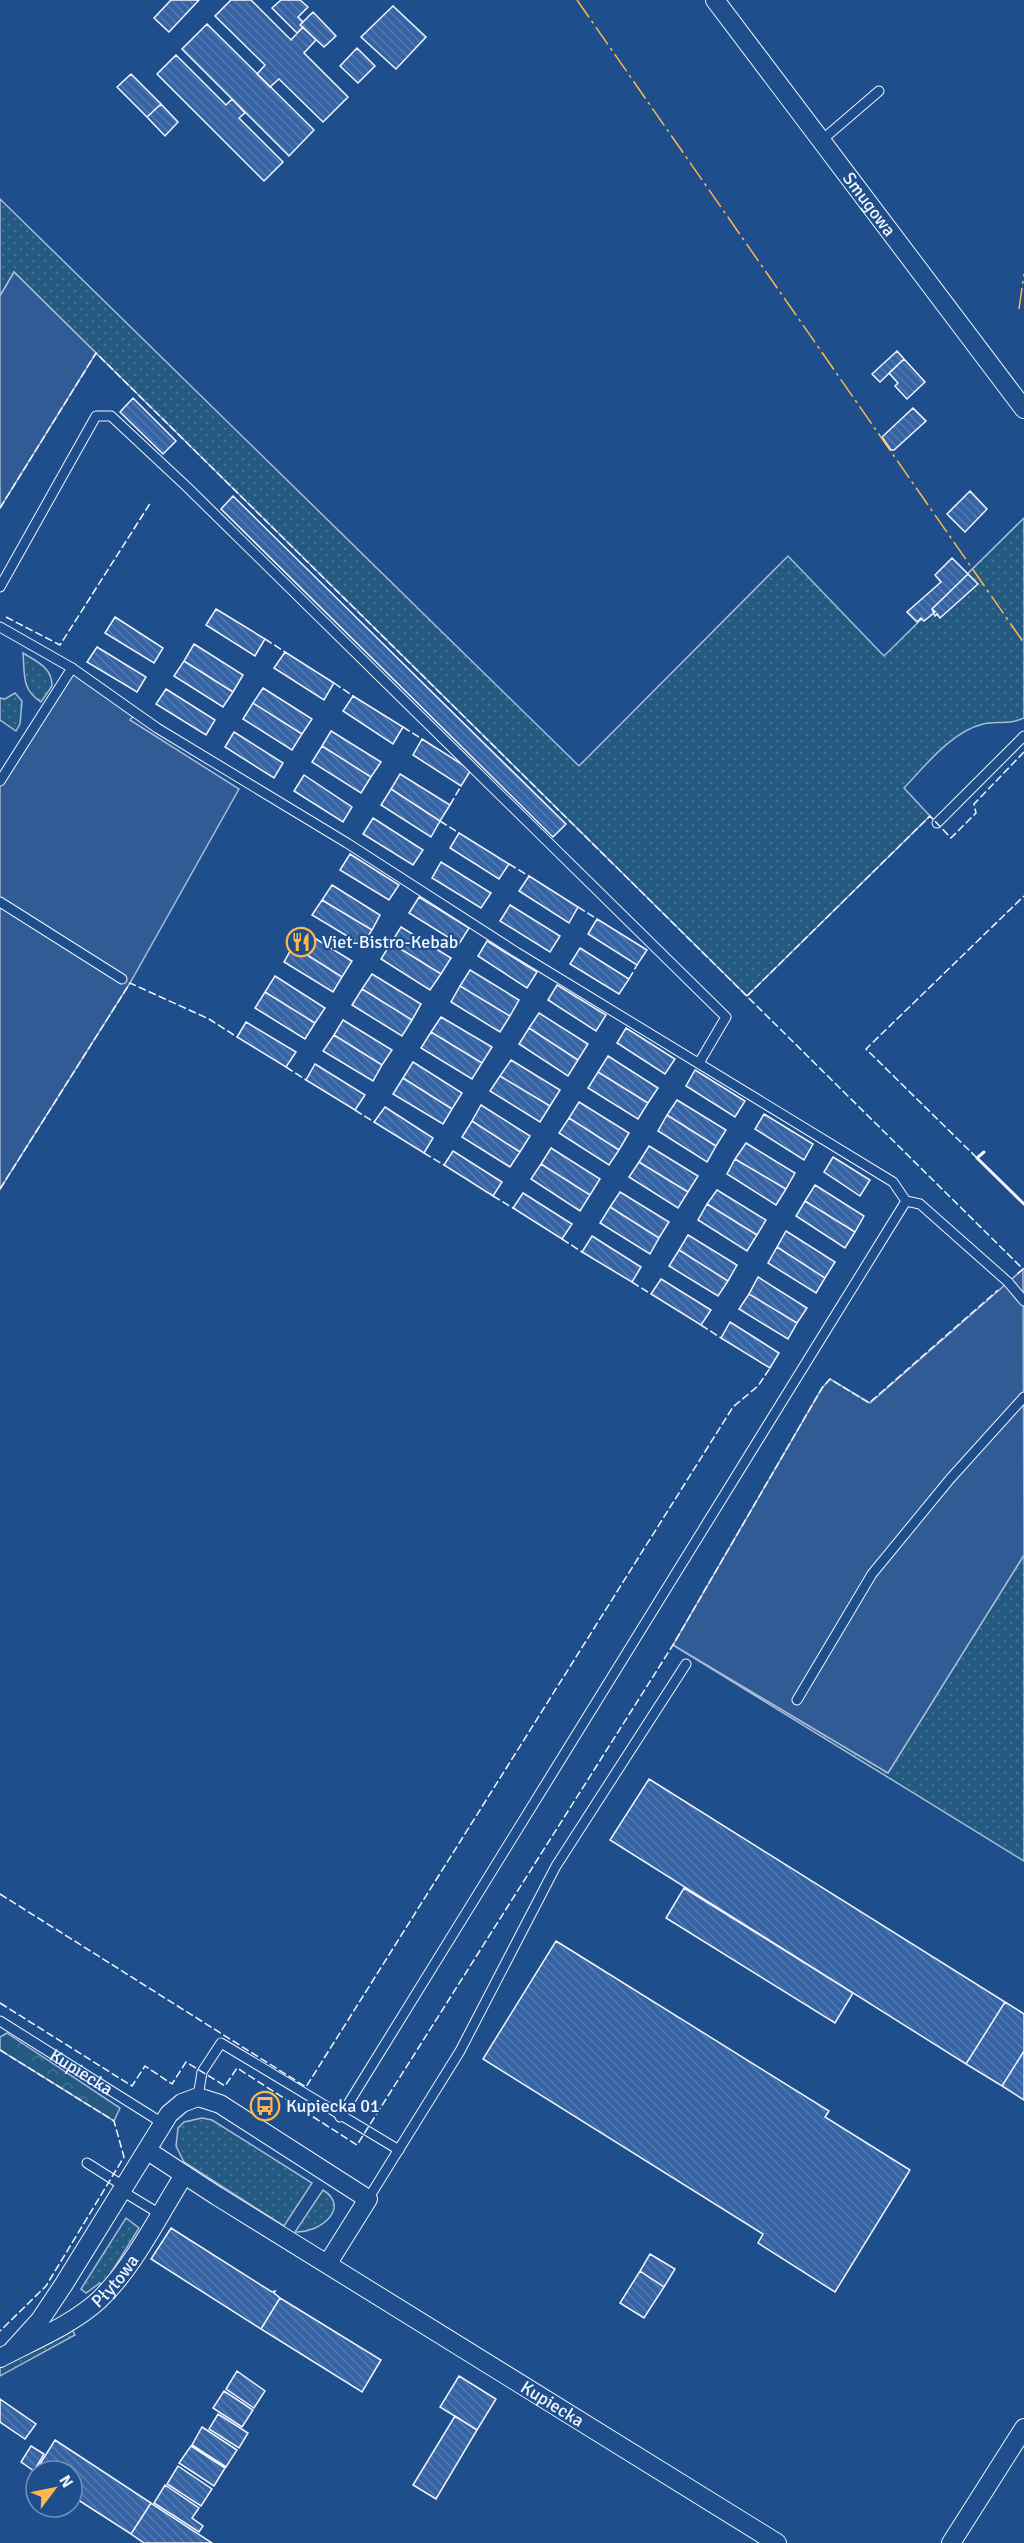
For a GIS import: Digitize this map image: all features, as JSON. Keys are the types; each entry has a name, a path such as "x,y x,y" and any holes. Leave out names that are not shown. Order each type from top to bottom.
{"street":[{"name":"Smugowa","path":"715,0 1024,409"},
{"path":"148,2151 170,2114 182,2103 198,2097 220,2104 368,2199 328,2263"},
{"name":"Kupiecka","path":"148,2151 777,2543"},
{"name":"Płytowa","path":"6,2355 40,2320 148,2151"},
{"name":"Płytowa","path":"6,2355 79,2315 98,2301 118,2279 184,2175"},
{"path":"951,2543 1024,2428"}],"lane":[{"path":"822,140 879,91"},
{"path":"0,587 96,416 111,416 187,487 726,1017 699,1063"},
{"path":"0,627 72,668 157,728 893,1182 906,1201 921,1204 1008,1282 1024,1301"},
{"path":"0,781 72,668"},
{"path":"937,823 1024,736"},
{"path":"0,902 122,979"},
{"path":"340,2116 906,1201"},
{"path":"797,1700 872,1574 950,1479 1024,1397"},
{"path":"368,2199 460,2051 556,1866 686,1664"},
{"name":"Kupiecka","path":"0,2021 164,2124"},
{"path":"198,2097 202,2072 220,2043 399,2150"},
{"path":"87,2163 160,2214"}],"green space":[{"path":"0,199 579,766 788,556 884,656 1024,518 1024,718 971,728 960,734 930,760 904,788 930,816 747,996 14,272 0,296"},
{"path":"23,653 43,666 51,679 52,686 41,702 27,687"},
{"path":"15,693 22,701 20,724 16,731 0,720 0,698 5,699"},
{"path":"1024,1555 1024,1861 673,1645 888,1773"},
{"path":"7,2033 120,2108 114,2121 0,2050 0,2037"},
{"path":"202,2118 212,2120 312,2183 284,2226 184,2162 176,2146 178,2128 184,2122"},
{"path":"323,2190 331,2197 334,2204 329,2218 313,2229 295,2232"},
{"path":"126,2218 139,2228 103,2286 100,2283 86,2293 81,2289"},
{"path":"71,2328 75,2335 0,2376 0,2367"}],"shaded area":[{"path":"14,272 96,353 0,508 0,296"},
{"path":"72,668 136,713 130,720 239,789 130,983 0,1189 0,784"},
{"path":"1023,1269 1024,1555 888,1773 673,1645 822,1388 830,1379 870,1403"}],"building":[{"path":"171,0 199,0 169,32 154,18"},
{"path":"231,0 251,0 291,40 303,27 316,40 304,53 348,97 323,122 279,79 270,87 257,74 265,65 215,16"},
{"path":"281,0 300,0 308,7 298,17 303,22 300,25 303,27 297,33 272,8"},
{"path":"393,6 426,37 396,69 361,37"},
{"path":"313,12 336,36 324,47 300,25"},
{"path":"207,24 314,130 289,156 182,49"},
{"path":"357,48 375,66 358,83 340,66"},
{"path":"176,55 226,105 232,99 245,113 239,118 283,162 264,181 157,74"},
{"path":"131,74 161,104 147,117 117,87"},
{"path":"161,104 178,122 165,136 147,117"},
{"path":"897,351 904,359 880,382 872,374"},
{"path":"904,359 925,382 907,399 895,386 898,383 889,373"},
{"path":"133,398 176,441 163,454 120,412"},
{"path":"913,408 926,421 894,450 891,450 882,437"},
{"path":"970,491 987,509 965,532 947,514"},
{"path":"233,496 566,824 553,837 221,509"},
{"path":"952,558 968,574 932,609 935,612 924,621 921,618 917,622 907,612 941,582 935,575"},
{"path":"968,574 978,584 940,618 937,614 935,616 932,609"},
{"path":"216,609 265,639 255,656 206,625"},
{"path":"115,617 163,648 154,663 105,633"},
{"path":"194,644 243,675 233,692 184,661"},
{"path":"97,647 146,677 137,692 87,662"},
{"path":"285,652 334,683 324,700 274,668"},
{"path":"184,661 233,692 223,707 174,676"},
{"path":"263,688 312,719 302,734 253,703"},
{"path":"166,689 215,720 206,735 156,704"},
{"path":"353,696 403,727 393,744 343,711"},
{"path":"253,703 302,734 292,750 243,719"},
{"path":"331,731 381,762 371,777 322,746"},
{"path":"234,732 283,763 274,778 225,747"},
{"path":"422,739 471,770 461,786 413,755"},
{"path":"322,746 371,777 361,793 312,762"},
{"path":"400,774 450,805 440,821 391,789"},
{"path":"304,775 352,807 343,822 294,791"},
{"path":"391,789 440,821 431,837 381,805"},
{"path":"373,818 423,850 413,865 363,834"},
{"path":"459,833 509,864 499,879 450,848"},
{"path":"350,854 399,885 389,900 340,870"},
{"path":"441,862 491,893 481,908 432,878"},
{"path":"529,876 578,907 569,923 519,891"},
{"path":"332,885 380,915 372,930 322,900"},
{"path":"419,897 469,928 459,944 409,913"},
{"path":"322,900 372,930 362,945 312,915"},
{"path":"510,905 560,936 550,952 500,921"},
{"path":"597,919 647,950 637,965 588,934"},
{"path":"401,927 451,958 441,974 391,943"},
{"path":"303,931 352,961 342,977 293,946"},
{"path":"487,941 537,972 527,988 478,956"},
{"path":"391,943 441,974 430,990 381,959"},
{"path":"293,946 342,977 333,992 284,962"},
{"path":"580,948 629,979 619,994 570,964"},
{"path":"470,970 519,1000 510,1016 460,986"},
{"path":"372,974 421,1004 412,1020 362,989"},
{"path":"275,976 325,1008 315,1023 265,992"},
{"path":"557,985 606,1015 596,1031 548,1000"},
{"path":"460,986 510,1016 500,1032 451,1002"},
{"path":"362,989 412,1020 402,1036 352,1005"},
{"path":"265,992 315,1023 305,1039 255,1008"},
{"path":"539,1013 588,1044 578,1060 529,1028"},
{"path":"441,1017 492,1047 482,1063 431,1032"},
{"path":"343,1020 392,1050 382,1065 334,1035"},
{"path":"246,1022 296,1052 286,1067 237,1037"},
{"path":"529,1028 578,1060 568,1076 519,1044"},
{"path":"626,1028 675,1059 665,1074 617,1043"},
{"path":"431,1032 482,1063 472,1079 421,1048"},
{"path":"334,1035 382,1065 373,1081 323,1051"},
{"path":"608,1056 658,1088 648,1103 598,1072"},
{"path":"511,1060 560,1090 550,1106 500,1076"},
{"path":"413,1062 462,1093 452,1109 403,1078"},
{"path":"315,1064 365,1095 355,1110 306,1080"},
{"path":"695,1070 745,1101 735,1117 686,1086"},
{"path":"598,1072 648,1103 638,1119 588,1088"},
{"path":"500,1076 550,1106 540,1122 490,1091"},
{"path":"403,1078 452,1109 443,1124 393,1094"},
{"path":"677,1100 726,1130 716,1146 667,1115"},
{"path":"579,1102 629,1133 619,1150 569,1118"},
{"path":"481,1105 530,1136 520,1152 472,1121"},
{"path":"385,1107 433,1138 424,1153 374,1122"},
{"path":"764,1114 813,1144 804,1160 755,1129"},
{"path":"667,1115 716,1146 707,1162 658,1131"},
{"path":"569,1118 619,1150 609,1165 559,1133"},
{"path":"472,1121 520,1152 510,1167 462,1137"},
{"path":"746,1143 795,1173 786,1189 735,1159"},
{"path":"649,1146 698,1176 688,1192 639,1162"},
{"path":"551,1148 600,1179 590,1195 541,1164"},
{"path":"453,1151 502,1182 493,1196 444,1165"},
{"path":"833,1157 870,1180 860,1196 824,1172"},
{"path":"735,1159 786,1189 776,1205 727,1174"},
{"path":"639,1162 688,1192 678,1208 629,1177"},
{"path":"541,1164 590,1195 580,1211 531,1179"},
{"path":"815,1185 864,1216 855,1232 805,1201"},
{"path":"717,1190 766,1220 757,1235 707,1204"},
{"path":"620,1192 669,1222 659,1238 610,1207"},
{"path":"523,1193 572,1224 562,1239 513,1208"},
{"path":"805,1201 855,1232 845,1248 796,1216"},
{"path":"707,1204 757,1235 747,1251 698,1220"},
{"path":"610,1207 659,1238 650,1254 600,1223"},
{"path":"786,1231 835,1262 825,1278 777,1247"},
{"path":"688,1235 737,1265 728,1281 679,1250"},
{"path":"592,1236 641,1267 632,1282 582,1252"},
{"path":"777,1247 825,1278 816,1293 768,1263"},
{"path":"679,1250 728,1281 718,1296 669,1266"},
{"path":"758,1277 807,1308 797,1323 749,1294"},
{"path":"661,1279 711,1310 701,1325 651,1294"},
{"path":"749,1294 797,1323 788,1339 739,1309"},
{"path":"730,1322 779,1353 770,1368 721,1338"},
{"path":"649,1779 1005,2002 966,2064 610,1840"},
{"path":"684,1888 853,1993 835,2023 666,1918"},
{"path":"556,1941 829,2111 825,2117 910,2170 835,2292 758,2243 763,2234 483,2059"},
{"path":"1005,2002 1024,2014 1024,2051 1002,2086 966,2064"},
{"path":"1024,2051 1024,2100 1002,2086"},
{"path":"171,2228 272,2292 275,2291 274,2293 280,2298 261,2329 151,2259"},
{"path":"650,2254 675,2269 664,2287 640,2271"},
{"path":"640,2271 664,2287 644,2318 620,2303"},
{"path":"280,2298 381,2360 362,2392 261,2329"},
{"path":"237,2371 265,2391 254,2408 226,2389"},
{"path":"459,2376 496,2399 477,2430 440,2407"},
{"path":"224,2391 253,2410 242,2427 213,2408"},
{"path":"0,2399 36,2424 25,2439 0,2422"},
{"path":"218,2414 248,2433 239,2448 209,2429"},
{"path":"455,2416 477,2430 436,2499 413,2485"},
{"path":"202,2427 237,2450 226,2467 192,2445"},
{"path":"55,2440 84,2459 43,2459"},
{"path":"31,2446 44,2454 41,2459 24,2459 24,2464 21,2462"},
{"path":"191,2446 225,2468 214,2486 179,2463"},
{"path":"84,2459 151,2503 131,2534 84,2504"},
{"path":"178,2466 212,2489 201,2506 167,2484"},
{"path":"165,2485 199,2508 192,2518 203,2526 199,2532 154,2503"},
{"path":"151,2503 212,2543 144,2543 131,2534"}],"fence":[{"path":"0,508 96,353 1023,1269 1015,1276"},
{"path":"6,617 60,645 151,502"},
{"path":"265,639 285,652"},
{"path":"334,683 353,696"},
{"path":"403,727 422,739"},
{"path":"747,996 930,816 951,838 976,813 974,804 1024,752"},
{"path":"450,805 461,786"},
{"path":"440,821 459,833"},
{"path":"509,864 529,876"},
{"path":"977,1158 866,1049 1024,896"},
{"path":"578,907 597,919"},
{"path":"629,979 637,965"},
{"path":"0,1189 130,983 209,1019 237,1037"},
{"path":"286,1067 306,1080"},
{"path":"355,1110 374,1122"},
{"path":"424,1153 444,1165"},
{"path":"493,1196 513,1208"},
{"path":"562,1239 582,1252"},
{"path":"632,1282 651,1294"},
{"path":"0,2003 132,2086 145,2066 172,2084 186,2062 225,2086 237,2068 357,2145 673,1645 822,1388 830,1379 869,1403 998,1290"},
{"path":"701,1325 721,1338"},
{"path":"0,1894 306,2087 733,1407 758,1386 770,1368"},
{"path":"0,2050 114,2121 124,2157 46,2286 0,2331"}],"wall":[{"path":"984,1152 977,1158 1024,1204"}],"power":[{"path":"577,0 1024,643"},
{"path":"1019,309 1024,274"}],"place":[{"name":"Viet-Bistro-Kebab","path":"301,942"},
{"name":"Kupiecka 01","path":"265,2106"}]}
